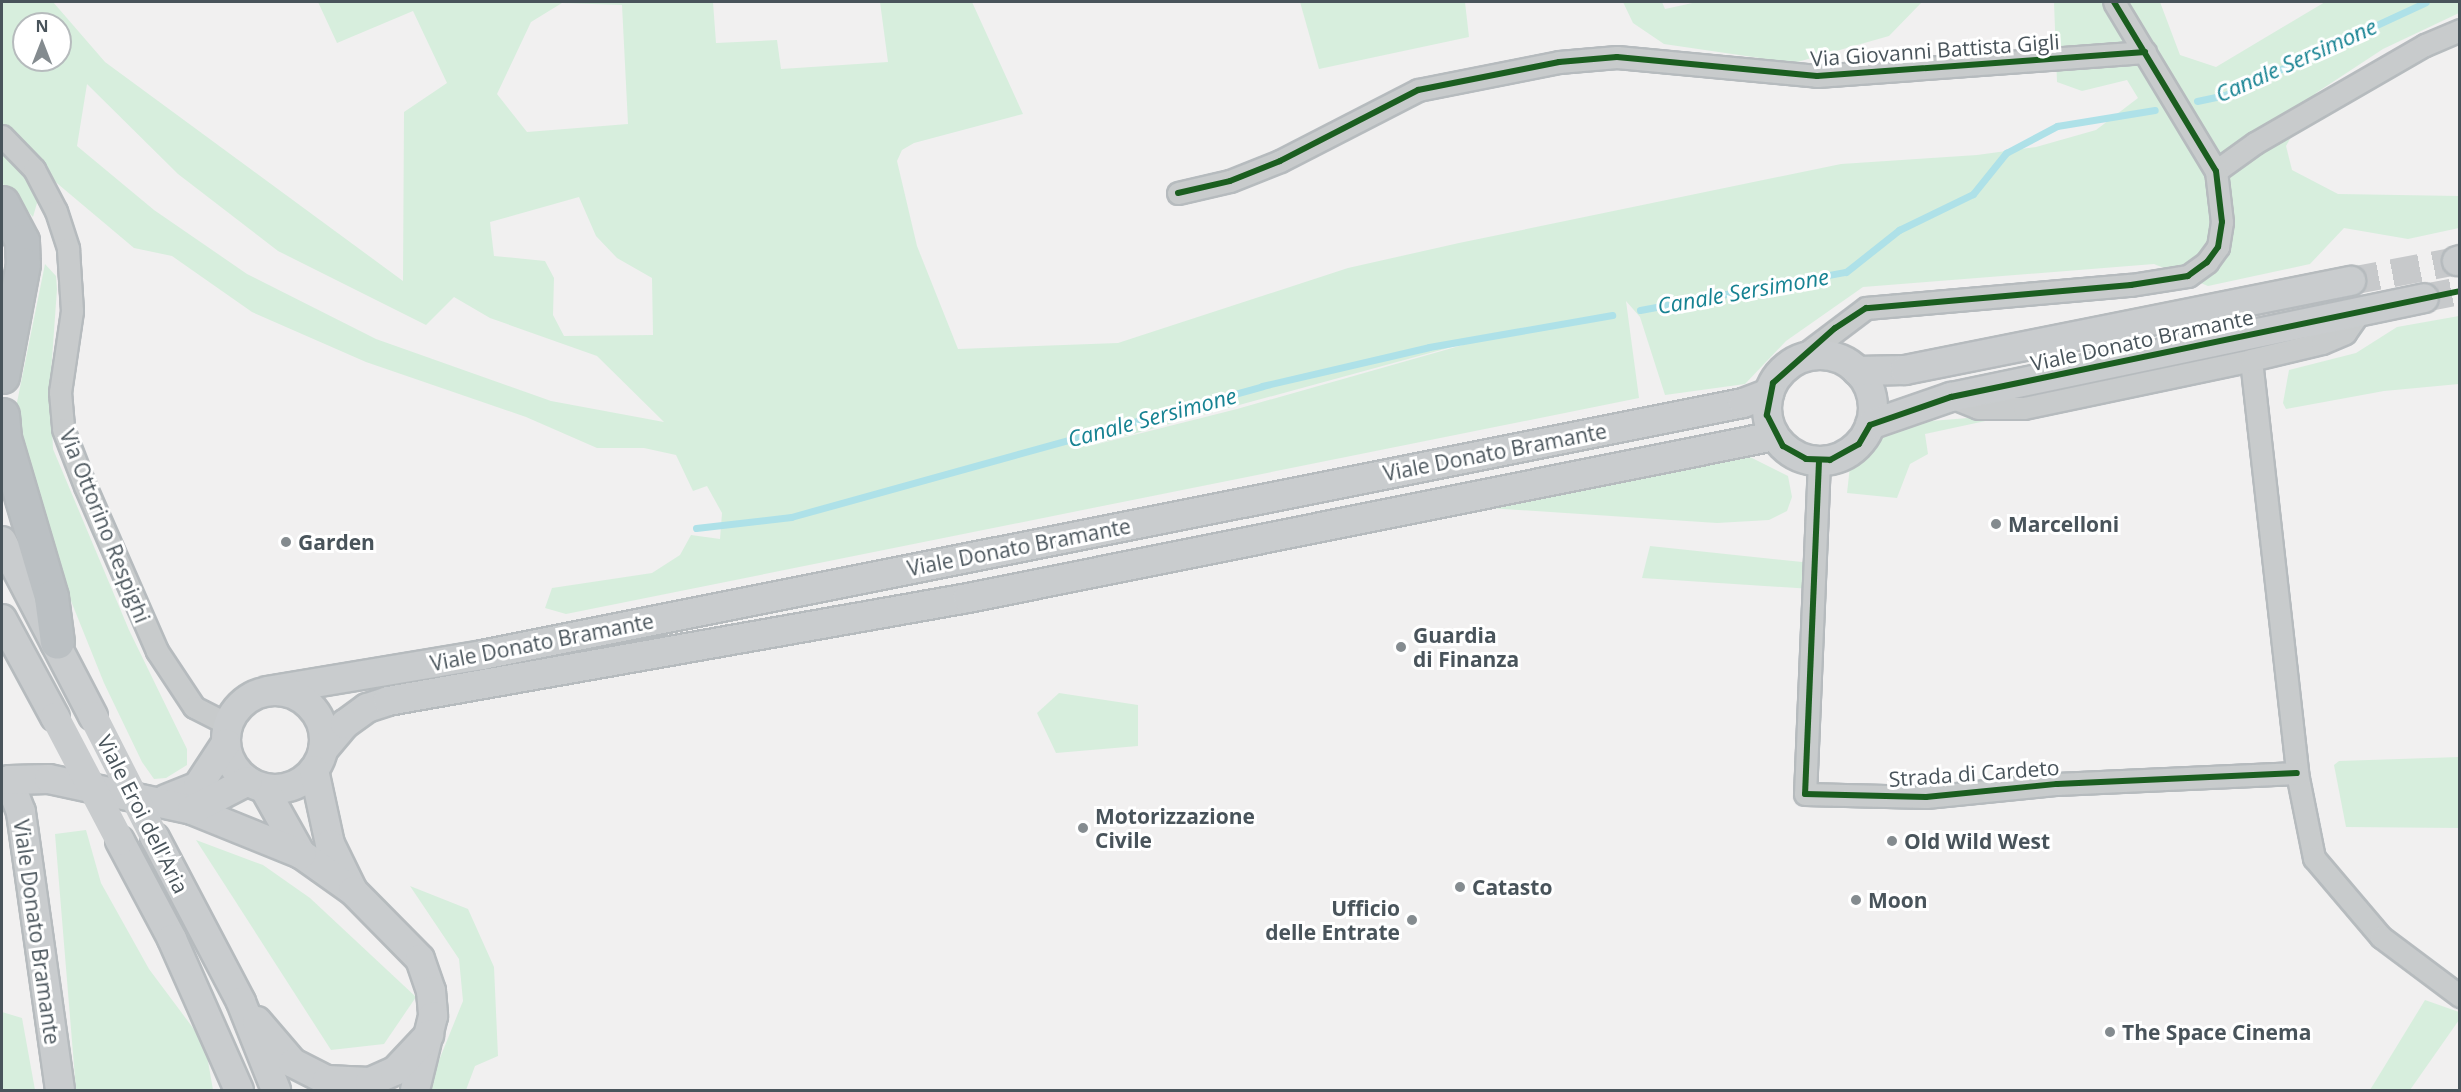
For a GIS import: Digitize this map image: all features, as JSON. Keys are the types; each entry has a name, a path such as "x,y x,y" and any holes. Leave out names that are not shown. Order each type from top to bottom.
{"highway":[{"path":"2,203 22,241 10,295 2,376"},
{"path":"2,415 4,438 51,597 57,642"}],"main road":[{"name":"Viale Donato Bramante","path":"1857,371 1905,370 2351,281"},
{"name":"Viale Donato Bramante","path":"1870,425 1950,397 2424,298"},
{"path":"1829,356 1857,371 1872,396 1870,425 1850,452 1819,461 1793,454 1774,436 1767,415 1769,393 1779,374 1797,360 1829,356"},
{"name":"Viale Donato Bramante","path":"155,802 183,796 198,786 243,702 267,692 482,655 1743,403 1769,393"},
{"name":"Viale Donato Bramante","path":"192,810 256,784 292,786 318,760 345,724 388,701 968,598 1774,436"},
{"name":"Viale Eroi dell'Aria","path":"2,541 57,642 155,838 241,1002 276,1090"},
{"name":"Viale Eroi dell'Aria","path":"2,619 120,841 226,1058 239,1090"},
{"name":"Viale Donato Bramante","path":"267,692 290,694 310,706 320,719 318,760 330,844 353,891"},
{"name":"Viale Donato Bramante","path":"227,733 229,758 256,784 301,855"},
{"name":"Viale Donato Bramante","path":"60,1090 21,812 4,776 49,779 192,810 301,855 353,891 420,959 431,991 429,1035 415,1090"},
{"path":"241,1002 293,1063 327,1080 370,1082 387,1074 429,1035"},
{"path":"226,1058 227,1090"}],"street":[{"path":"1797,360 1866,308 2131,285 2188,276 2218,247 2222,222 2216,171 2114,2"},
{"path":"2216,171 2255,143 2425,45 2460,30"},
{"name":"Via Giovanni Battista Gigli","path":"1178,193 1230,181 1281,162 1418,90 1559,62 1617,57 1817,76 2145,52"},
{"name":"Via Ottorino Respighi","path":"2,136 34,169 56,211 68,249 72,311 60,392 63,429 81,477 157,651 194,707 227,733"},
{"path":"1950,397 1978,408 2024,408 2251,360 2322,343 2345,333 2361,310"},
{"path":"2251,360 2297,773 2314,858 2323,874 2381,937 2460,996"},
{"name":"Strada di Cardeto","path":"1819,461 1805,794 1926,797 2057,784 2297,773"}],"green space":[{"path":"2,2 53,2 62,12 12,12 12,72 72,72 72,24 105,62 403,281 404,112 447,83 413,11 337,43 318,2 713,2 716,43 777,40 781,69 888,62 880,2 972,2 1023,114 914,143 902,150 897,161 917,246 958,349 1118,343 1348,268 1459,243 1841,164 1977,155 2036,147 2096,130 2138,98 2127,80 2082,91 2057,82 2054,2 2160,2 2180,55 2216,67 2325,2 2459,2 2459,13 2383,49 2316,93 2286,146 2292,170 2338,194 2459,196 2459,228 2408,239 2344,228 2310,264 2208,286 2154,264 1863,287 1786,341 1745,384 1665,395 1640,317 1626,301 1639,398 566,614 545,608 552,588 652,573 680,555 691,535 720,539 722,513 707,486 693,491 676,455 644,448 597,448 526,417 366,362 252,312 172,256 134,248 52,179 41,189 33,217 2,183","holes":["562,3 622,5 628,124 527,132 497,94 531,22","87,84 178,174 278,251 426,325 454,297 490,318 597,356 664,422 551,401 376,339 247,274 154,210 77,146","579,197 596,236 617,258 652,278 653,335 564,336 553,315 554,278 545,261 494,256 490,222","1525,327 1237,409 1082,448"]},
{"path":"1300,2 1465,2 1469,37 1319,69"},
{"path":"1623,2 1662,2 1665,9 1697,2 1922,2 1889,36 1794,63 1664,44 1633,23"},
{"path":"45,264 56,276 57,289 50,387 53,449 129,630 187,749 187,765 166,778 154,779 142,762 104,683 38,519 11,432"},
{"path":"2459,316 2459,384 2384,391 2286,409 2283,403 2289,370 2356,353 2397,327"},
{"path":"2018,414 1925,434 1928,454 1910,464 1897,498 1847,493 1850,466 1867,444 1906,423"},
{"path":"1740,452 1788,476 1792,497 1787,511 1769,520 1717,523 1488,508 1472,503"},
{"path":"1650,546 1812,563 1812,589 1642,578"},
{"path":"1059,693 1138,705 1138,746 1056,753 1037,713"},
{"path":"2459,757 2459,828 2346,827 2334,765 2339,761"},
{"path":"86,830 101,883 149,969 205,1044 213,1090 76,1090 55,834"},
{"path":"196,840 263,865 310,898 416,997 384,1044 331,1050"},
{"path":"410,886 468,909 494,967 498,1056 475,1066 466,1090 427,1090 463,1001 459,959"},
{"path":"2425,1000 2459,1012 2459,1020 2410,1090 2370,1090"},
{"path":"2,1012 22,1018 35,1090 2,1090"}],"waterway":[{"name":"Canale Sersimone","path":"2197,101 2225,95 2426,2"},
{"name":"Canale Sersimone","path":"1640,310 1846,272 1899,230 1973,194 2006,153 2057,126 2155,110"},
{"name":"Canale Sersimone","path":"696,528 791,517 1262,386 1429,347 1612,315"}],"tunnel":[{"path":"2351,281 2457,261"},
{"path":"2424,298 2460,291"}],"cycle path":[{"path":"2114,2 2216,171 2222,222 2218,247 2207,262 2188,276 2131,285 1866,308 1835,328 1773,383 1767,415 1783,446 1806,459 1830,460 1859,444 1870,425 1951,397 2460,291"},
{"path":"1178,193 1230,181 1280,161 1418,90 1559,62 1617,57 1817,76 2145,52"},
{"path":"1819,461 1805,794 1926,797 2057,784 2297,773"}],"place":[{"name":"Marcelloni","path":"1996,524"},
{"name":"Garden","path":"286,542"},
{"name":"Guardia di Finanza","path":"1401,647"},
{"name":"Motorizzazione Civile","path":"1083,828"},
{"name":"Old Wild West","path":"1892,841"},
{"name":"Catasto","path":"1460,887"},
{"name":"Moon","path":"1856,900"},
{"name":"Ufficio delle Entrate","path":"1412,920"},
{"name":"The Space Cinema","path":"2110,1032"}]}
